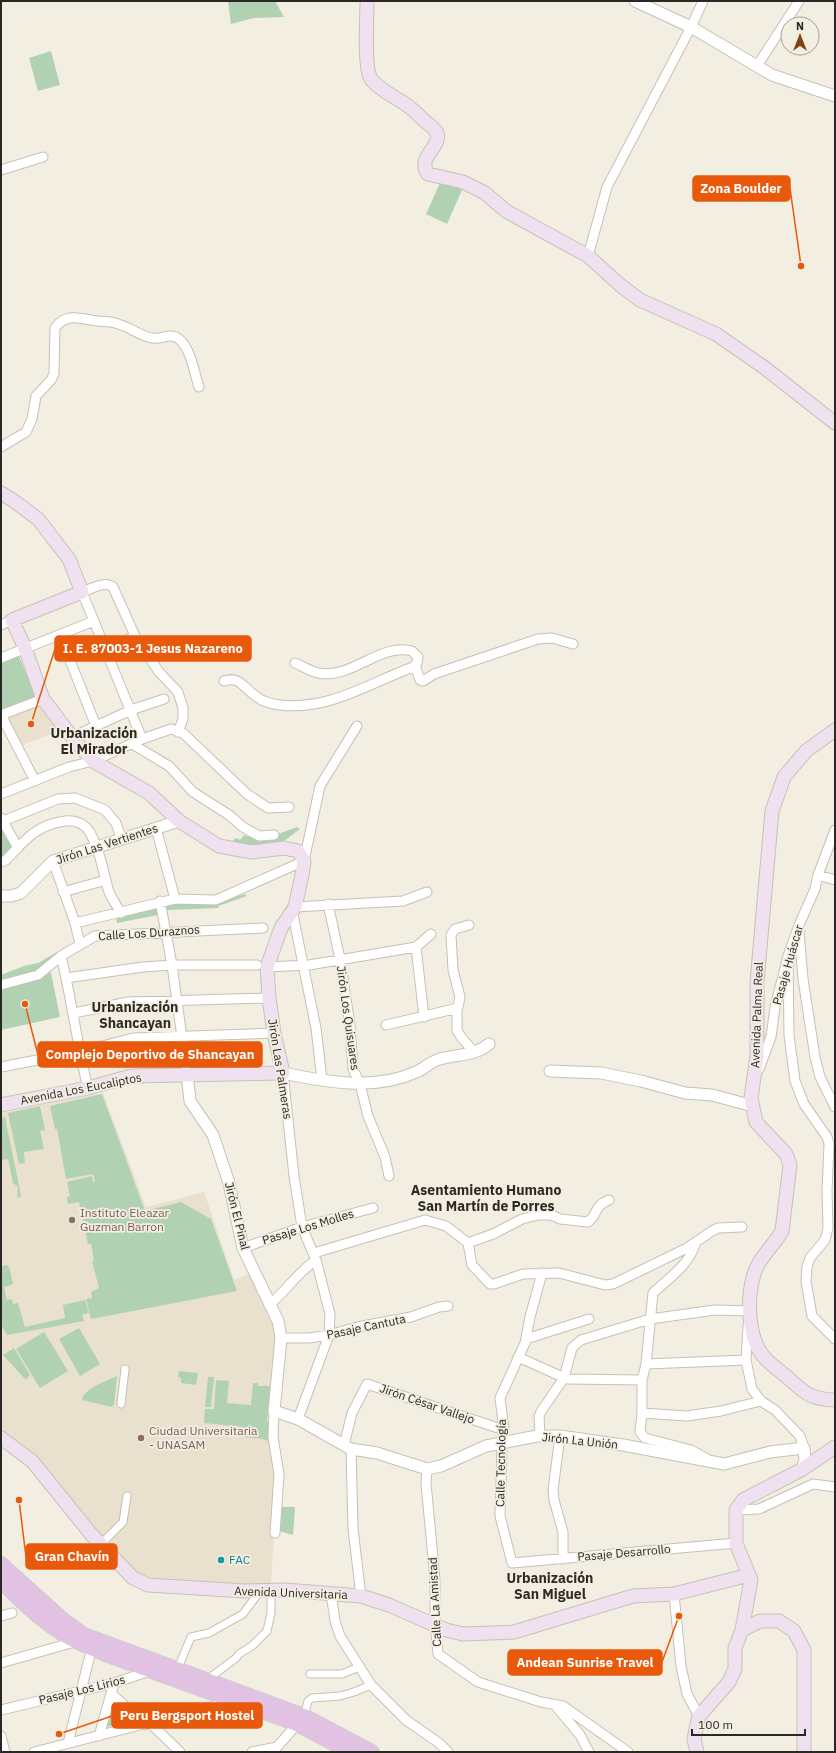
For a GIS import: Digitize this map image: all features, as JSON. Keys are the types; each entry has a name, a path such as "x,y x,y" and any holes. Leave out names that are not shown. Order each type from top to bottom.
{"main road":[{"path":"367,1 367,64 370,77 378,85 410,107 435,130 438,138 427,156 425,163 425,169 428,174 463,182 485,193 506,211 588,256 620,285 640,300 716,334 765,368 835,423"},
{"path":"1,494 14,501 38,520 69,559 82,592 6,622 25,648 43,698 72,737 93,761 149,793 179,821 219,846 252,852 284,848 298,851 304,861"},
{"name":"Avenida Palma Real","path":"835,730 806,751 784,777 772,811 757,982 757,1056 751,1098 756,1122 786,1154 790,1165 782,1231 778,1239 759,1263 753,1277 749,1311 756,1344 763,1357 807,1395 818,1399 835,1400"},
{"name":"Jirón Las Palmeras","path":"283,1073 262,966 281,928 293,909 304,861"},
{"name":"Avenida Los Eucaliptos","path":"1,1105 88,1088 131,1076 283,1073"},
{"name":"Avenida Universitaria","path":"1,1438 32,1462 101,1544 133,1578 148,1585 245,1591 331,1593 361,1596 389,1605 446,1630 463,1634 514,1632 633,1596 674,1594 750,1575"},
{"path":"697,1752 694,1739 699,1716 729,1682 735,1669 735,1648 742,1630 751,1580 736,1543 736,1510 743,1500 801,1470 835,1447"},
{"path":"1,1564 87,1641"},
{"path":"1,1581 29,1609 61,1632 239,1696 300,1720 372,1752"},
{"path":"742,1630 760,1621 779,1621 794,1631 804,1650 804,1752"},
{"path":"155,1666 178,1668 208,1679 239,1696"},
{"path":"300,1720 350,1752"}],"street":[{"path":"635,1 691,27 772,75 835,96"},
{"path":"588,256 607,186 691,27 703,1"},
{"path":"757,66 799,1"},
{"path":"1,170 43,157"},
{"path":"1,447 26,432 30,427 36,396 51,380 54,374 55,328 59,322 64,319 72,317 118,323 152,338 168,336 176,337 180,340 188,353 198,387"},
{"path":"142,739 82,592 99,586 110,584 113,587 135,636 160,672 178,692 183,708 183,720 178,732"},
{"path":"1,658 94,621"},
{"path":"60,635 96,726"},
{"path":"106,649 135,636"},
{"path":"415,665 420,680 423,681 434,674 538,639 552,638 573,644"},
{"path":"224,681 230,679 237,681 253,695 263,701 298,705 334,700 415,665 418,660 417,655 412,651 396,650 351,668 336,672 318,673 295,664"},
{"path":"35,780 1,715 43,698"},
{"path":"72,737 131,710 164,698"},
{"name":"Jirón Las Palmeras","path":"304,861 320,786 356,726"},
{"path":"1,794 68,767 93,761 142,739 171,729 183,733 247,794 268,808 289,807"},
{"path":"132,744 169,766 193,792 229,815 243,828 259,836 274,834"},
{"path":"18,848 2,820 58,798 75,798 105,810 116,824 121,838"},
{"path":"1,862 6,860 39,829 54,823 71,820 81,823 89,831 110,892 121,913"},
{"name":"Jirón Las Vertientes","path":"1,896 11,896 21,892 53,861 95,846 179,821"},
{"path":"156,828 175,899"},
{"name":"Pasaje Huáscar","path":"754,1079 762,1064 771,1037 776,1007 788,956 798,926 815,889 818,875 835,830"},
{"path":"53,861 75,923 80,944"},
{"path":"75,923 121,913 160,901 175,899 216,900 304,861"},
{"path":"818,875 835,880"},
{"path":"63,892 106,880"},
{"path":"322,1080 316,1028 293,909 328,904 403,901 427,892"},
{"name":"Jirón El Pinal","path":"160,901 183,1037 190,1101 213,1135 229,1183 243,1248 278,1321 281,1338 273,1437 279,1474 275,1533"},
{"name":"Jirón Los Quisuares","path":"328,904 340,959 350,1025 353,1069 360,1084 368,1116 385,1157 389,1176"},
{"path":"469,925 455,929 451,935 453,970 460,996 460,1003 457,1007 457,1030 474,1052"},
{"path":"798,926 803,979 815,1057 820,1077 835,1107"},
{"name":"Calle Los Duraznos","path":"1,985 38,975 61,956 95,936 166,931 263,928"},
{"path":"66,978 143,967 172,965 303,966 416,947 431,934"},
{"path":"416,947 424,1017"},
{"path":"61,956 74,1014 79,1052 88,1088"},
{"path":"788,956 789,1035 795,1081 804,1104 827,1137 829,1144 827,1191 828,1228 825,1240 810,1258 807,1268 806,1281 812,1316 835,1339"},
{"path":"74,1014 128,1002 269,998"},
{"path":"386,1026 457,1007"},
{"path":"1,1067 79,1052 133,1038 274,1033"},
{"name":"Avenida Los Eucaliptos","path":"283,1073 322,1080 360,1084 394,1079 416,1072 439,1059 474,1052 484,1048 488,1044"},
{"path":"550,1071 601,1073 685,1092 712,1095 753,1106"},
{"name":"Jirón Las Palmeras","path":"283,1073 294,1176 302,1227 315,1256 330,1314 329,1335 298,1420"},
{"path":"468,1243 493,1234 522,1219 538,1215 548,1215 560,1219 588,1222 592,1220 598,1206 602,1202 609,1200"},
{"name":"Pasaje Los Molles","path":"243,1248 302,1227 373,1208"},
{"path":"269,1305 282,1295 315,1256 425,1220 446,1226 468,1243 472,1265 490,1284 523,1274 559,1273 605,1285 613,1284 695,1244 718,1228 742,1227"},
{"path":"695,1244 694,1249 685,1262 654,1293 646,1364 642,1380 642,1413 640,1432 644,1438 691,1450 712,1461"},
{"name":"Calle Tecnología","path":"512,1563 500,1516 502,1444 504,1430 500,1398 526,1339 530,1317 542,1273"},
{"name":"Pasaje Cantuta","path":"281,1338 309,1338 329,1335 357,1327 411,1317 440,1307 448,1306"},
{"path":"540,1436 539,1416 564,1378 572,1348 575,1343 650,1319 714,1310 749,1311 746,1360 752,1388 761,1401 775,1410 800,1436 804,1448 805,1461 801,1470"},
{"path":"526,1339 589,1319"},
{"path":"518,1357 564,1378 577,1380 642,1380"},
{"path":"646,1364 746,1360"},
{"path":"121,1404 125,1369"},
{"name":"Jirón César Vallejo","path":"361,1596 353,1529 347,1447 352,1413 367,1384 504,1430"},
{"path":"642,1413 687,1416 721,1411 761,1401"},
{"path":"274,1412 298,1420 347,1447 377,1453 427,1469"},
{"name":"Jirón La Unión","path":"427,1469 441,1466 486,1446 540,1436 560,1436 624,1445 724,1464 770,1452 804,1448"},
{"path":"560,1436 553,1490 554,1500 563,1532 563,1559"},
{"name":"Calle La Amistad","path":"427,1469 426,1483 435,1580 435,1625 438,1654 478,1682 555,1705 563,1706 628,1752"},
{"path":"736,1510 759,1510 813,1484 835,1487"},
{"path":"101,1544 123,1522 127,1496"},
{"name":"Pasaje Desarrollo","path":"512,1563 736,1543"},
{"path":"178,1668 191,1637 209,1633 243,1614 265,1591"},
{"path":"208,1679 236,1658 239,1654 252,1646 267,1631 271,1614 265,1591"},
{"path":"331,1593 335,1622 340,1636 371,1685 406,1720 439,1743 448,1752"},
{"path":"674,1594 683,1673 687,1694 699,1716"},
{"path":"1,1616 12,1613"},
{"path":"1,1663 87,1641 80,1691 63,1747"},
{"name":"Pasaje Los Lirios","path":"1,1710 114,1683 155,1666"},
{"path":"310,1674 342,1674 359,1667"},
{"path":"99,1736 114,1683"},
{"path":"252,1752 277,1746 300,1720 308,1701 312,1698 340,1696 371,1685"},
{"path":"111,1693 180,1752"},
{"path":"34,1752 63,1747 99,1736 148,1724 239,1696"},
{"path":"555,1705 580,1735 589,1752"},
{"path":"1,1736 5,1752"}],"shaded area":[{"path":"42,704 59,731 20,746 6,718 7,715"},
{"name":"Ciudad Universitaria - UNASAM","path":"103,1093 146,1207 204,1192 234,1280 248,1274 276,1324 277,1476 271,1586 149,1580 140,1577 120,1558 36,1458 1,1430 1,1113"}],"green space":[{"path":"228,1 275,1 284,17 254,18 231,24"},
{"path":"51,51 60,85 38,91 29,58"},
{"path":"441,181 462,190 447,224 426,214"},
{"path":"18,654 36,697 1,710 1,661"},
{"path":"1,824 16,848 1,859"},
{"path":"297,827 300,829 284,841 248,847 229,844 236,838 240,840 244,835 262,840 275,839 279,837 278,834"},
{"path":"245,894 247,896 218,906 219,908 167,910 167,906 174,904 214,903"},
{"path":"157,909 158,915 117,923 116,917"},
{"path":"57,952 60,954 40,970 1,980 1,975 24,966 38,963"},
{"path":"48,971 51,973 60,1017 1,1030 1,989"},
{"path":"102,1094 145,1211 181,1202 211,1219 237,1291 91,1319 86,1299 92,1298 91,1292 99,1288 92,1261 94,1261 91,1244 88,1244 79,1202 68,1204 67,1197 70,1196 67,1182 92,1176 93,1182 95,1181 93,1174 66,1179 57,1129 55,1129 50,1106"},
{"path":"40,1106 45,1130 40,1131 44,1149 24,1152 25,1163 19,1164 8,1113"},
{"path":"5,1117 21,1196 17,1198 18,1187 13,1183 8,1159 1,1160 1,1118"},
{"path":"7,1265 9,1267 13,1283 4,1287 7,1300 12,1299 13,1304 18,1303 25,1327 65,1318 63,1305 85,1300 89,1313 82,1315 84,1321 7,1335 1,1325 1,1266"},
{"path":"79,1328 100,1364 80,1376 59,1339"},
{"path":"44,1332 68,1371 40,1388 16,1349"},
{"path":"14,1348 30,1375 26,1380 3,1355"},
{"path":"179,1371 198,1373 196,1385 181,1383 181,1378 178,1377"},
{"path":"117,1376 114,1404 112,1407 82,1400 83,1396 91,1389"},
{"path":"208,1377 214,1377 211,1407 205,1407"},
{"path":"216,1380 229,1381 227,1403 251,1405 253,1383 258,1383 258,1386 270,1386 267,1422 271,1422 270,1437 268,1437 268,1441 243,1437 243,1427 204,1423 205,1409 214,1409"},
{"path":"282,1507 295,1507 293,1535 279,1531"},
{"path":"119,1704 135,1720 107,1727 113,1706"}],"place":[{"name":"Zona Boulder","path":"801,266"},
{"name":"I. E. 87003-1 Jesus Nazareno","path":"31,724"},
{"name":"Complejo Deportivo de Shancayan","path":"25,1004"},
{"name":"Instituto Eleazar Guzman Barron","path":"72,1220"},
{"name":"Ciudad Universitaria - UNASAM","path":"141,1438"},
{"name":"Gran Chavín","path":"19,1500"},
{"name":"FAC","path":"221,1560"},
{"name":"Andean Sunrise Travel","path":"679,1616"},
{"name":"Peru Bergsport Hostel","path":"59,1734"}],"district":[{"name":"Urbanización El Mirador","path":"94,742"},
{"name":"Urbanización Shancayan","path":"135,1016"},
{"name":"Asentamiento Humano San Martín de Porres","path":"486,1198"},
{"name":"Urbanización San Miguel","path":"550,1586"}]}
